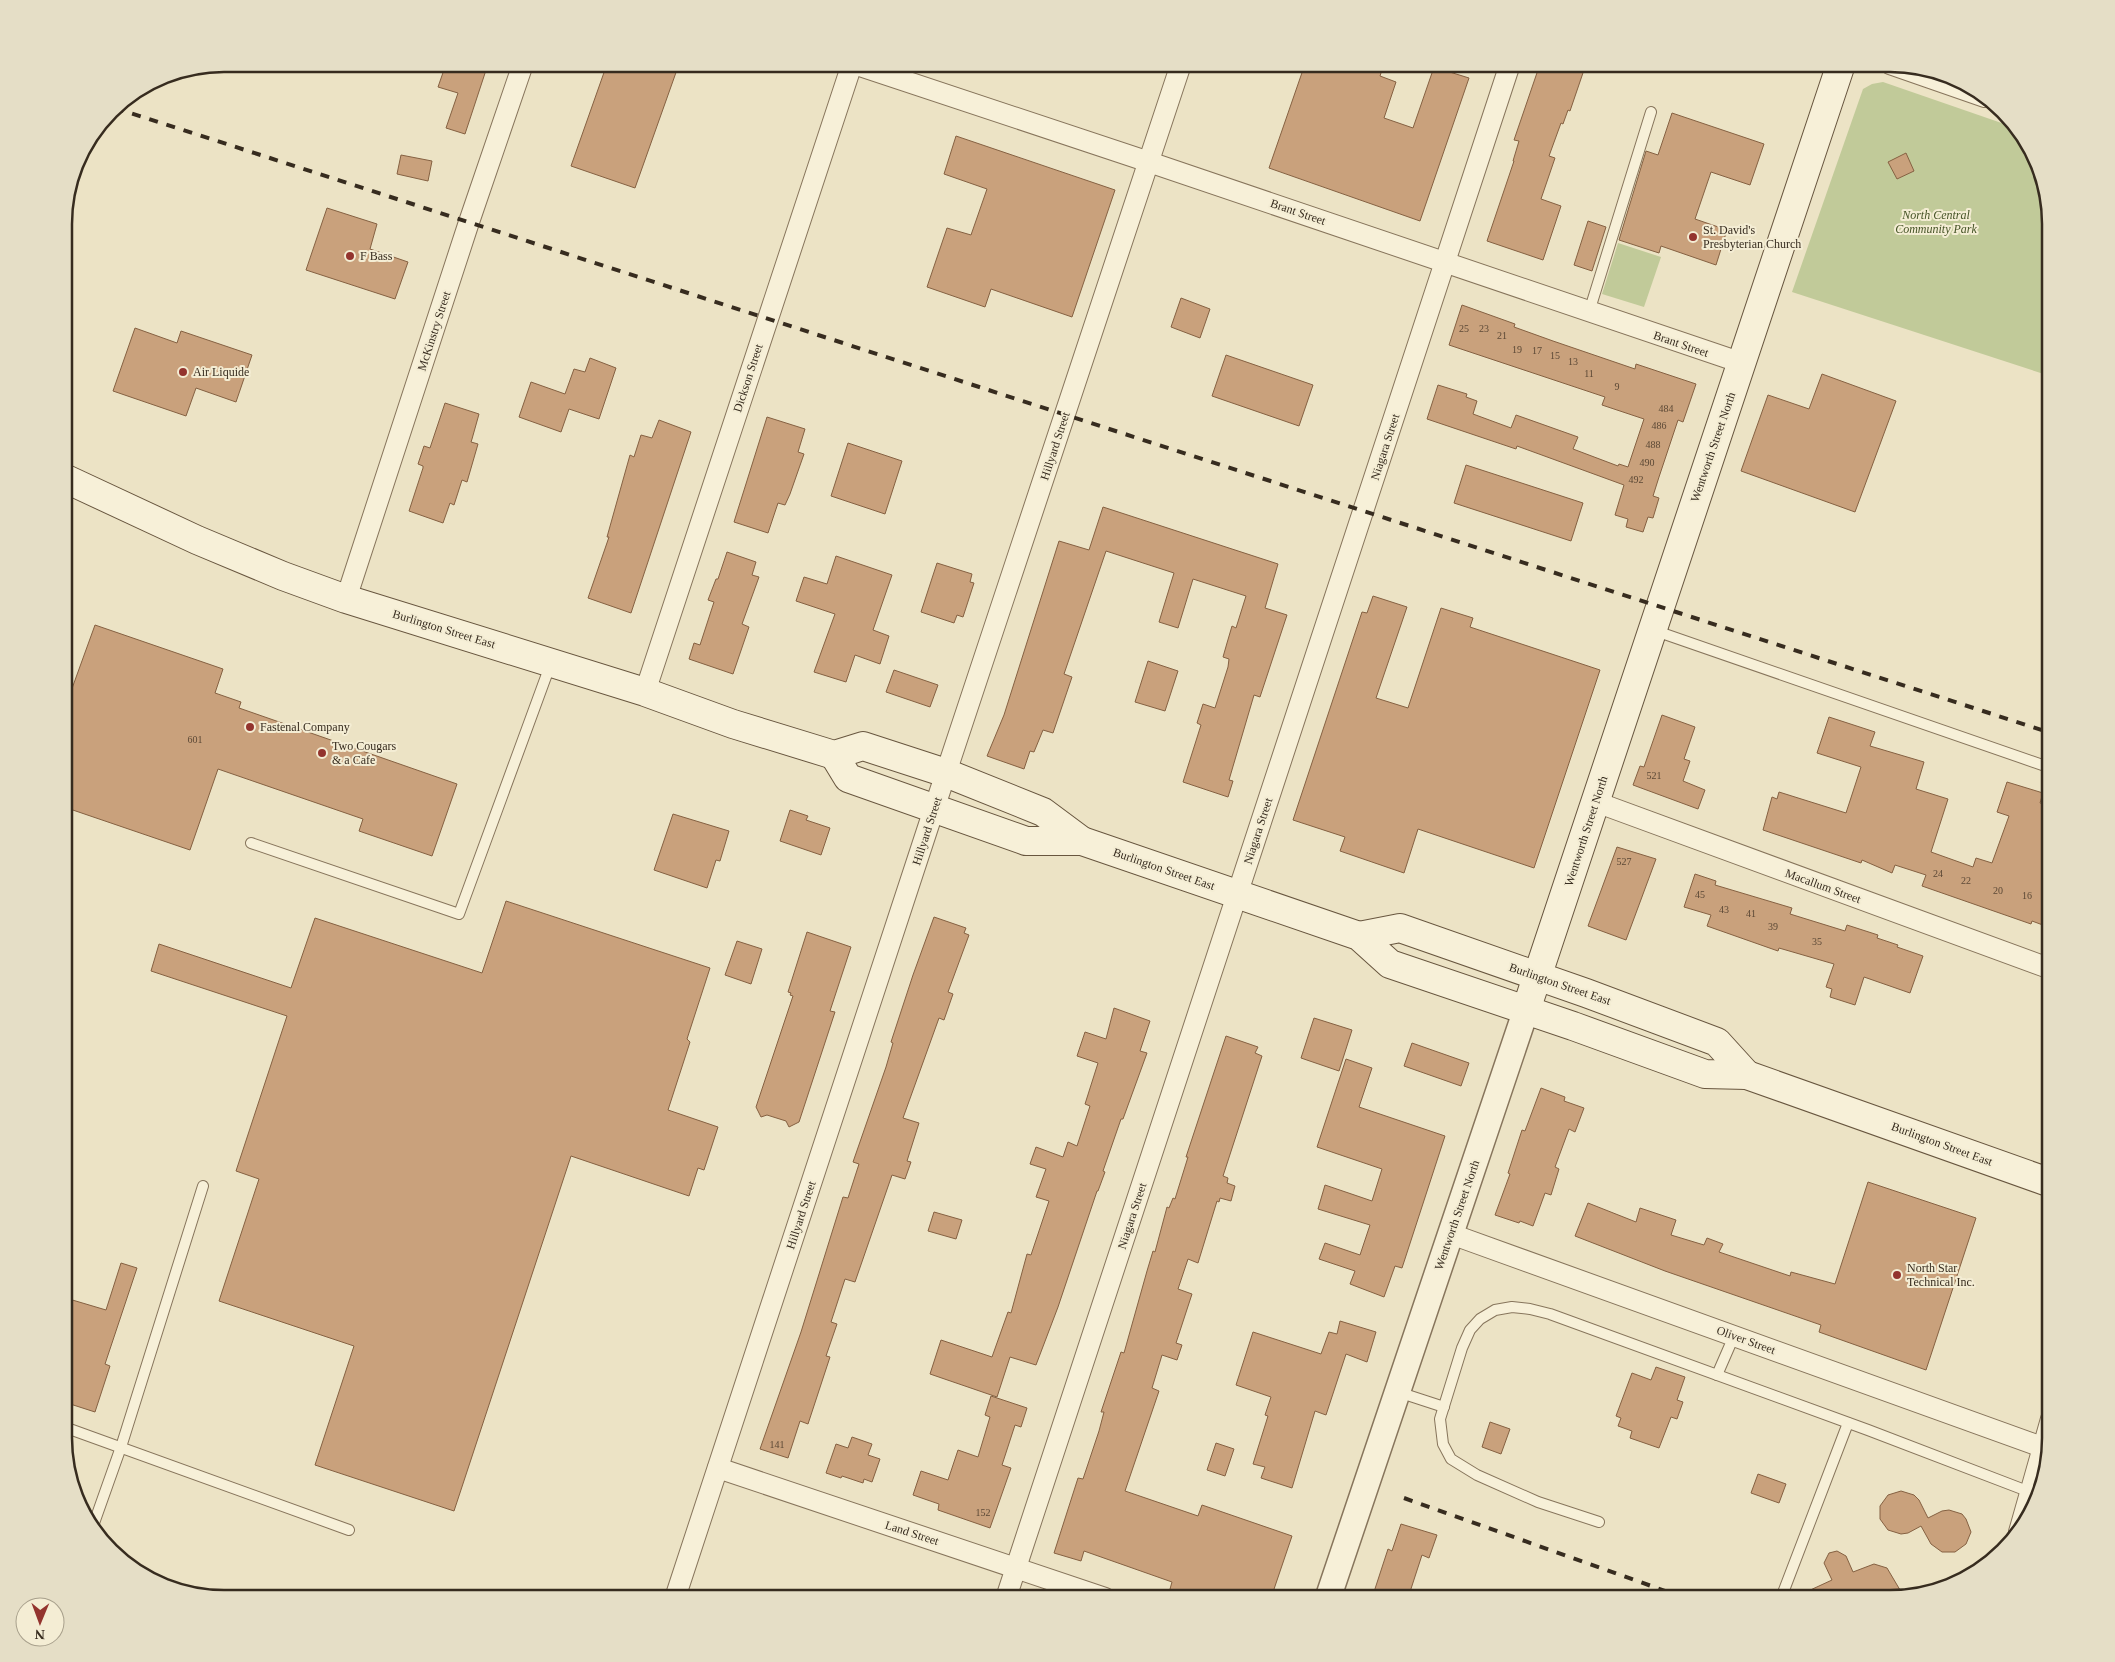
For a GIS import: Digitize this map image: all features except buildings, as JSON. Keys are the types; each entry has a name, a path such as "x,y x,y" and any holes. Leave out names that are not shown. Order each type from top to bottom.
{"main road":[{"name":"Wentworth Street North","path":"1526,1010 1838,73"},
{"name":"Burlington Street East","path":"73,482 197,540 283,576 346,599 552,662 645,692 733,724 834,756 863,746 946,773 1043,812 1082,841 1359,936 1390,964 1705,1074 1747,1075 2042,1180"},
{"name":"Burlington Street East","path":"834,756 848,778 1026,841 1082,841"},
{"name":"Burlington Street East","path":"1359,936 1400,928 1537,976 1717,1042 1747,1075"}],"street":[{"name":"McKinstry Street","path":"346,599 466,232 521,73"},
{"name":"Dickson Street","path":"645,692 850,73"},
{"name":"Brant Street","path":"880,73 1446,262 1742,364"},
{"name":"Hillyard Street","path":"678,1590 1178,73"},
{"name":"Niagara Street","path":"1009,1590 1507,73"},
{"name":"Macallum Street","path":"1596,802 2042,966"},
{"name":"Wentworth Street North","path":"1331,1590 1526,1010"},
{"name":"Oliver Street","path":"1450,1234 2042,1447"},
{"path":"2026,1505 2042,1447"},
{"name":"Land Street","path":"718,1468 1082,1590"}],"lane":[{"path":"1589,312 1650,112"},
{"path":"1652,629 2042,765"},
{"path":"251,843 459,914 552,662"},
{"path":"96,1519 203,1186"},
{"path":"1599,1522 1505,1488 1477,1475 1451,1459 1443,1444 1440,1419 1462,1348 1470,1330 1480,1319 1495,1310 1512,1306 1550,1314 2030,1492"},
{"path":"1718,1376 1734,1336"},
{"path":"1398,1392 1444,1407"},
{"path":"1784,1590 1848,1423"},
{"path":"73,1430 349,1530"}],"green space":[{"name":"North Central Community Park","path":"1883,82 2004,124 2022,148 2031,166 2041,204 2042,373 1792,292 1863,89 1872,84"},
{"path":"1618,243 1661,257 1644,307 1602,294"}],"railway":[{"path":"123,111 2042,730"},
{"path":"1404,1498 1663,1590"}],"place":[{"name":"St. David's Presbyterian Church","path":"1693,237"},
{"name":"F Bass","path":"350,256"},
{"name":"Air Liquide","path":"183,372"},
{"name":"Fastenal Company","path":"250,727"},
{"name":"Two Cougars & a Cafe","path":"322,753"},
{"name":"North Star Technical Inc.","path":"1897,1275"}]}
